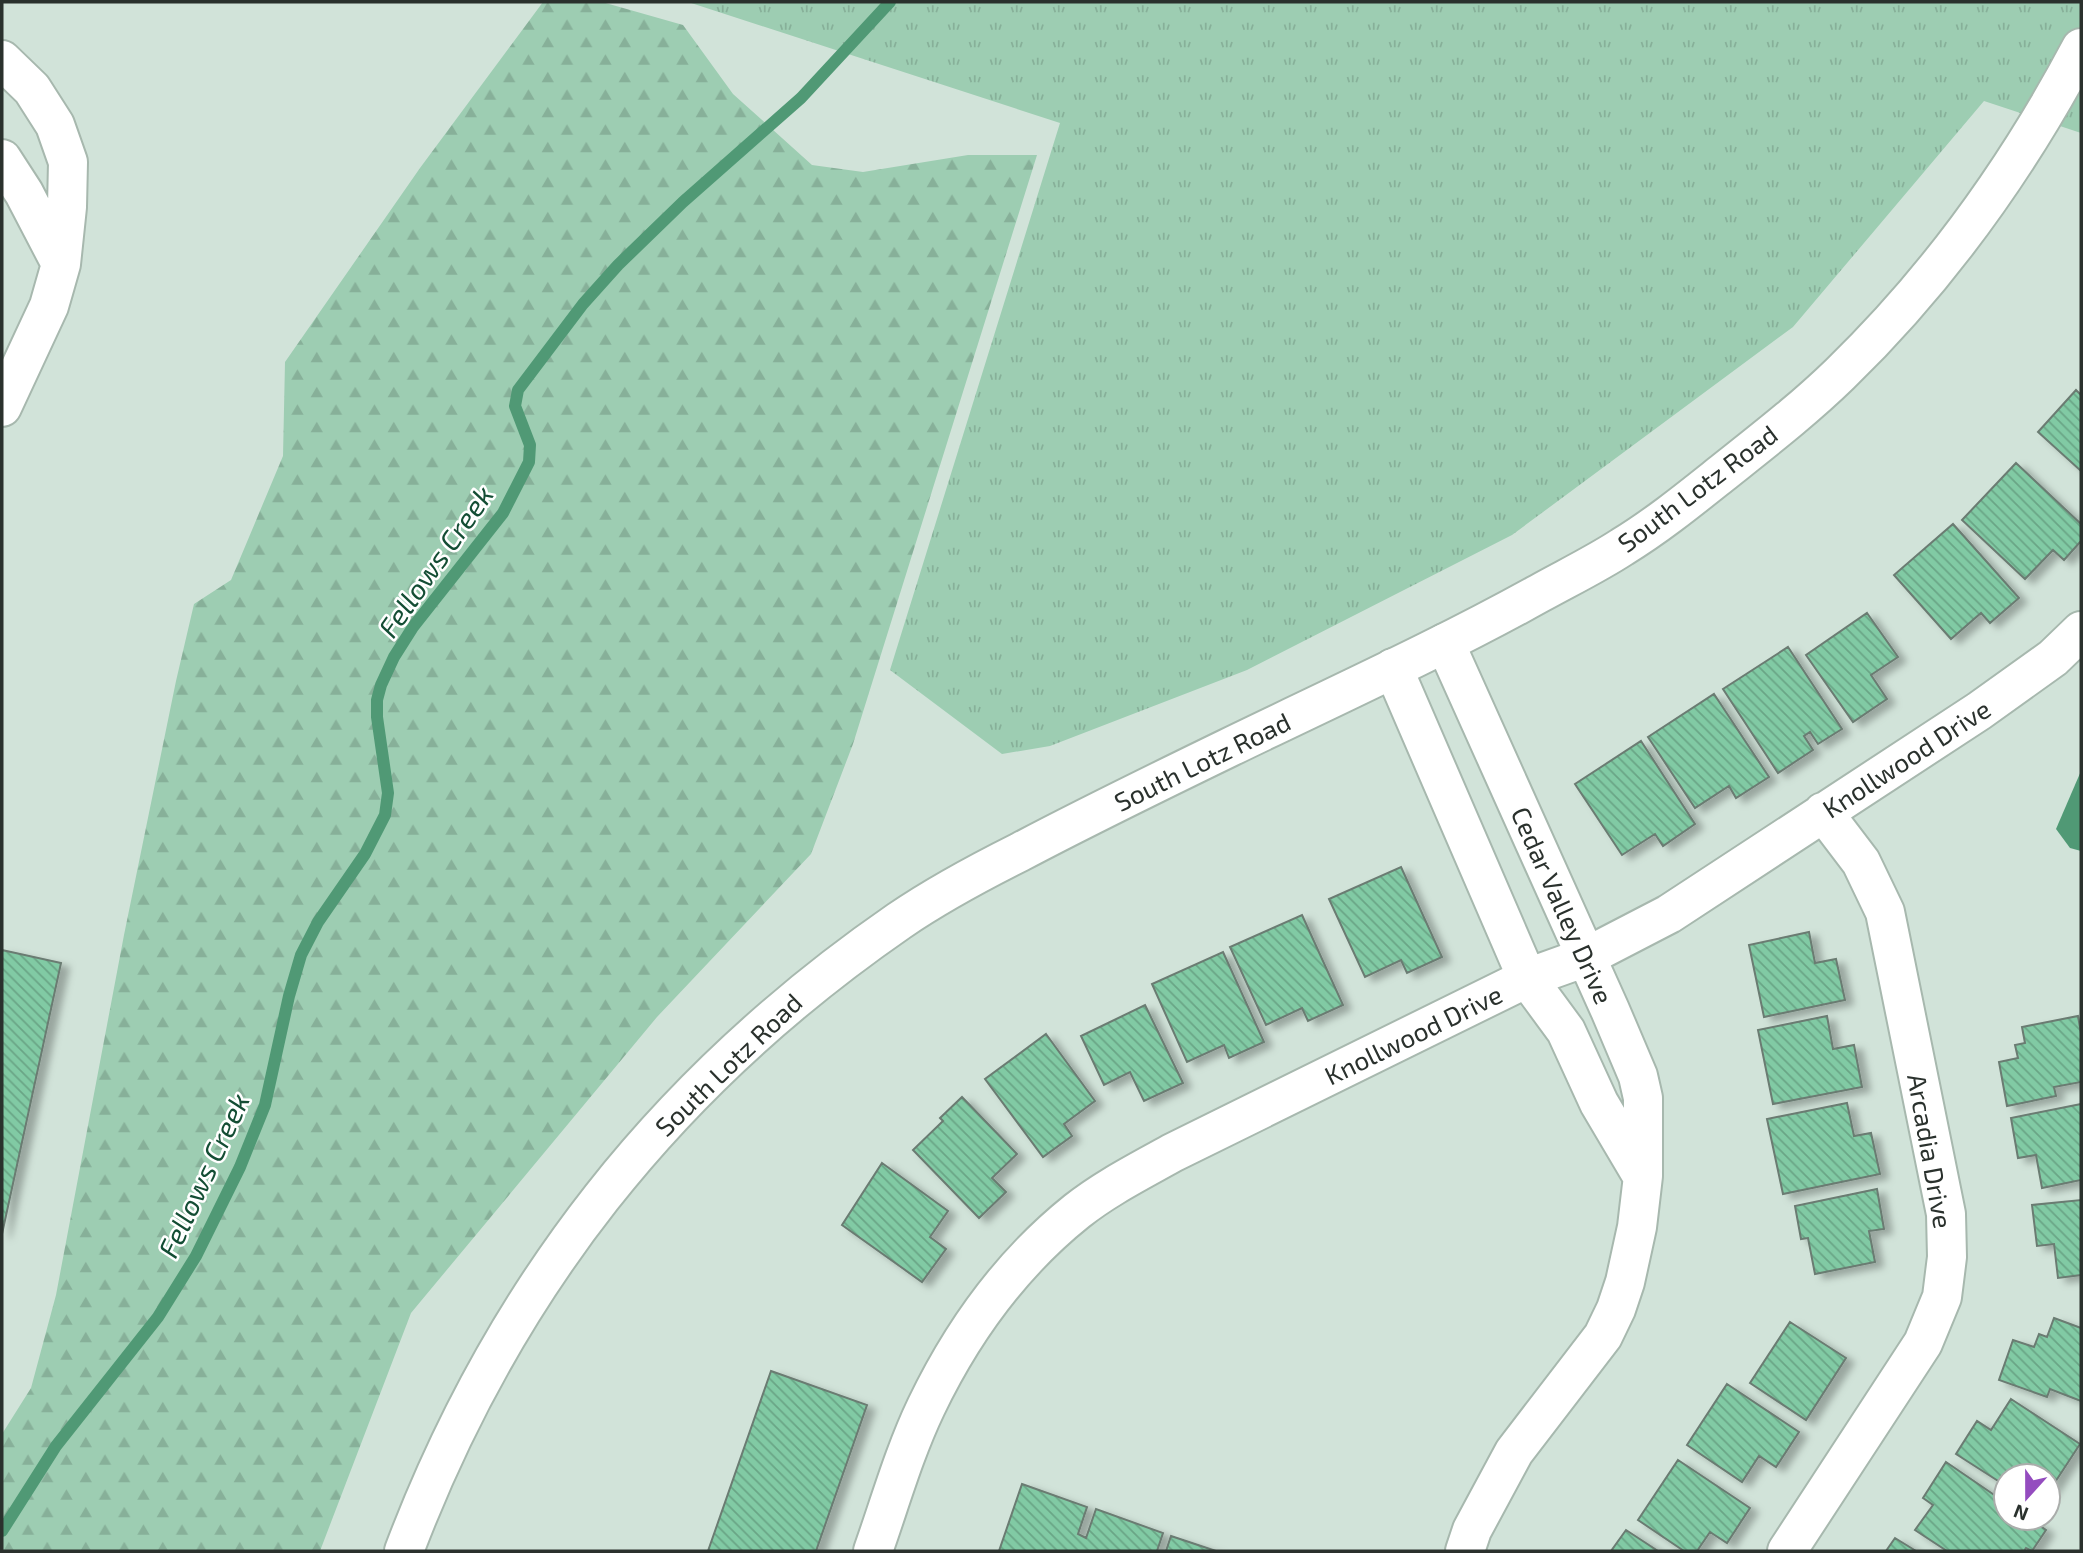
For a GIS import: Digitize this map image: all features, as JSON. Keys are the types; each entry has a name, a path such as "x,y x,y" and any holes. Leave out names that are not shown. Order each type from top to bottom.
{"street":[{"name":"South Lotz Road","path":"404,1551 443,1455 476,1388 538,1284 611,1184 658,1129 710,1075 802,992 900,920 956,885 1088,816 1445,643 1622,548 1738,461 1838,376 1892,320 1953,248 2019,154 2057,94 2081,47"},
{"path":"2,60 32,89 55,125 68,162 61,264 49,306 2,407"},
{"path":"2,159 24,193 61,264"},
{"name":"Knollwood Drive","path":"873,1551 909,1448 937,1386 973,1324 1016,1269 1045,1238 1080,1209 1172,1153 1527,978 1586,957 1669,914 1979,711 2053,658 2081,631"},
{"name":"Cedar Valley Drive","path":"1445,643 1638,1076 1643,1097 1643,1176 1637,1227 1616,1309 1603,1336 1514,1452 1493,1489 1465,1551"},
{"name":"Cedar Valley Drive","path":"1393,668 1527,978 1566,1031 1599,1103 1643,1176"},
{"name":"Arcadia Drive","path":"1787,1551 1923,1343 1942,1297 1947,1257 1946,1214 1885,912 1861,862 1823,812"}],"green space":[{"path":"543,2 602,2 683,25 733,94 812,165 863,172 968,155 1037,155 853,744 811,854 657,1017 411,1313 320,1551 2,1551 2,1434 31,1388 56,1295 124,935 194,604 231,580 283,456 285,362 420,168"},
{"path":"688,2 2081,2 2081,133 1984,101 1793,327 1512,535 1247,670 1050,746 1002,754 890,670 1060,123"}],"shaded area":[{"path":"2081,771 2081,851 2070,848 2056,829"}],"building":[{"path":"2076,390 2081,395 2081,471 2038,432"},
{"path":"2016,463 2081,524 2081,541 2064,560 2053,550 2025,579 1962,520"},
{"path":"1953,524 2019,598 1990,623 1981,613 1951,639 1894,575"},
{"path":"1867,613 1898,657 1871,675 1887,699 1853,722 1806,655"},
{"path":"1788,647 1842,729 1818,744 1810,732 1804,736 1813,750 1778,773 1723,689"},
{"path":"1714,694 1769,777 1736,798 1729,786 1695,808 1648,737"},
{"path":"1641,741 1695,824 1663,846 1655,834 1622,855 1575,784"},
{"path":"1401,867 1442,957 1407,973 1401,960 1365,977 1329,899"},
{"path":"1302,915 1343,1005 1308,1021 1302,1008 1266,1025 1230,947"},
{"path":"1809,932 1815,963 1836,959 1845,1000 1764,1017 1749,945"},
{"path":"2,950 61,963 2,1234"},
{"path":"1223,952 1264,1042 1229,1058 1224,1045 1187,1062 1152,984"},
{"path":"1145,1005 1183,1083 1144,1101 1130,1072 1104,1085 1081,1036"},
{"path":"1827,1016 1833,1049 1854,1045 1862,1087 1773,1104 1758,1030"},
{"path":"2078,1016 2081,1033 2081,1082 2054,1087 2056,1096 2007,1106 1999,1062 2018,1058 2015,1045 2025,1043 2022,1027"},
{"path":"1046,1034 1095,1101 1064,1124 1072,1136 1043,1157 985,1079"},
{"path":"962,1097 1017,1154 992,1178 1006,1192 979,1218 913,1150 943,1121 940,1118"},
{"path":"1847,1103 1854,1136 1871,1133 1880,1174 1783,1194 1767,1119"},
{"path":"2081,1104 2081,1180 2042,1188 2036,1155 2018,1158 2011,1118"},
{"path":"882,1163 948,1211 930,1237 946,1249 922,1282 842,1225"},
{"path":"1877,1189 1884,1229 1869,1231 1875,1262 1815,1274 1808,1238 1801,1239 1795,1206"},
{"path":"2081,1200 2081,1275 2058,1278 2054,1244 2037,1246 2032,1205"},
{"path":"2054,1318 2081,1328 2081,1401 2050,1389 2047,1397 1999,1380 2013,1340 2034,1347 2039,1334 2047,1337"},
{"path":"1790,1322 1846,1358 1806,1420 1750,1383"},
{"path":"771,1371 867,1405 816,1551 708,1551"},
{"path":"1727,1384 1799,1432 1776,1467 1759,1456 1742,1482 1687,1445"},
{"path":"2011,1399 2080,1444 2062,1472 2062,1462 1992,1462 1992,1477 1956,1454 1977,1421 1991,1430"},
{"path":"1678,1460 1750,1508 1727,1543 1710,1532 1697,1551 1684,1551 1638,1520"},
{"path":"1946,1462 1992,1493 1992,1532 2045,1532 2032,1551 2026,1548 2024,1551 1947,1551 1915,1530 1933,1505 1923,1498"},
{"path":"1022,1484 1087,1507 1078,1534 1086,1538 1096,1509 1163,1533 1157,1551 999,1551"},
{"path":"1626,1530 1658,1551 1611,1551"},
{"path":"1171,1536 1216,1551 1166,1551"},
{"path":"1895,1538 1916,1551 1886,1551"}],"waterway":[{"name":"Fellows Creek","path":"2,1531 56,1446 158,1317 196,1256 240,1167 265,1105 289,996 301,955 318,922 365,854 385,815 388,793 377,717 377,700 381,685 394,657 413,627 503,513 529,462 530,445 515,406 518,390 583,304 618,265 683,202 801,98 890,2"}]}
